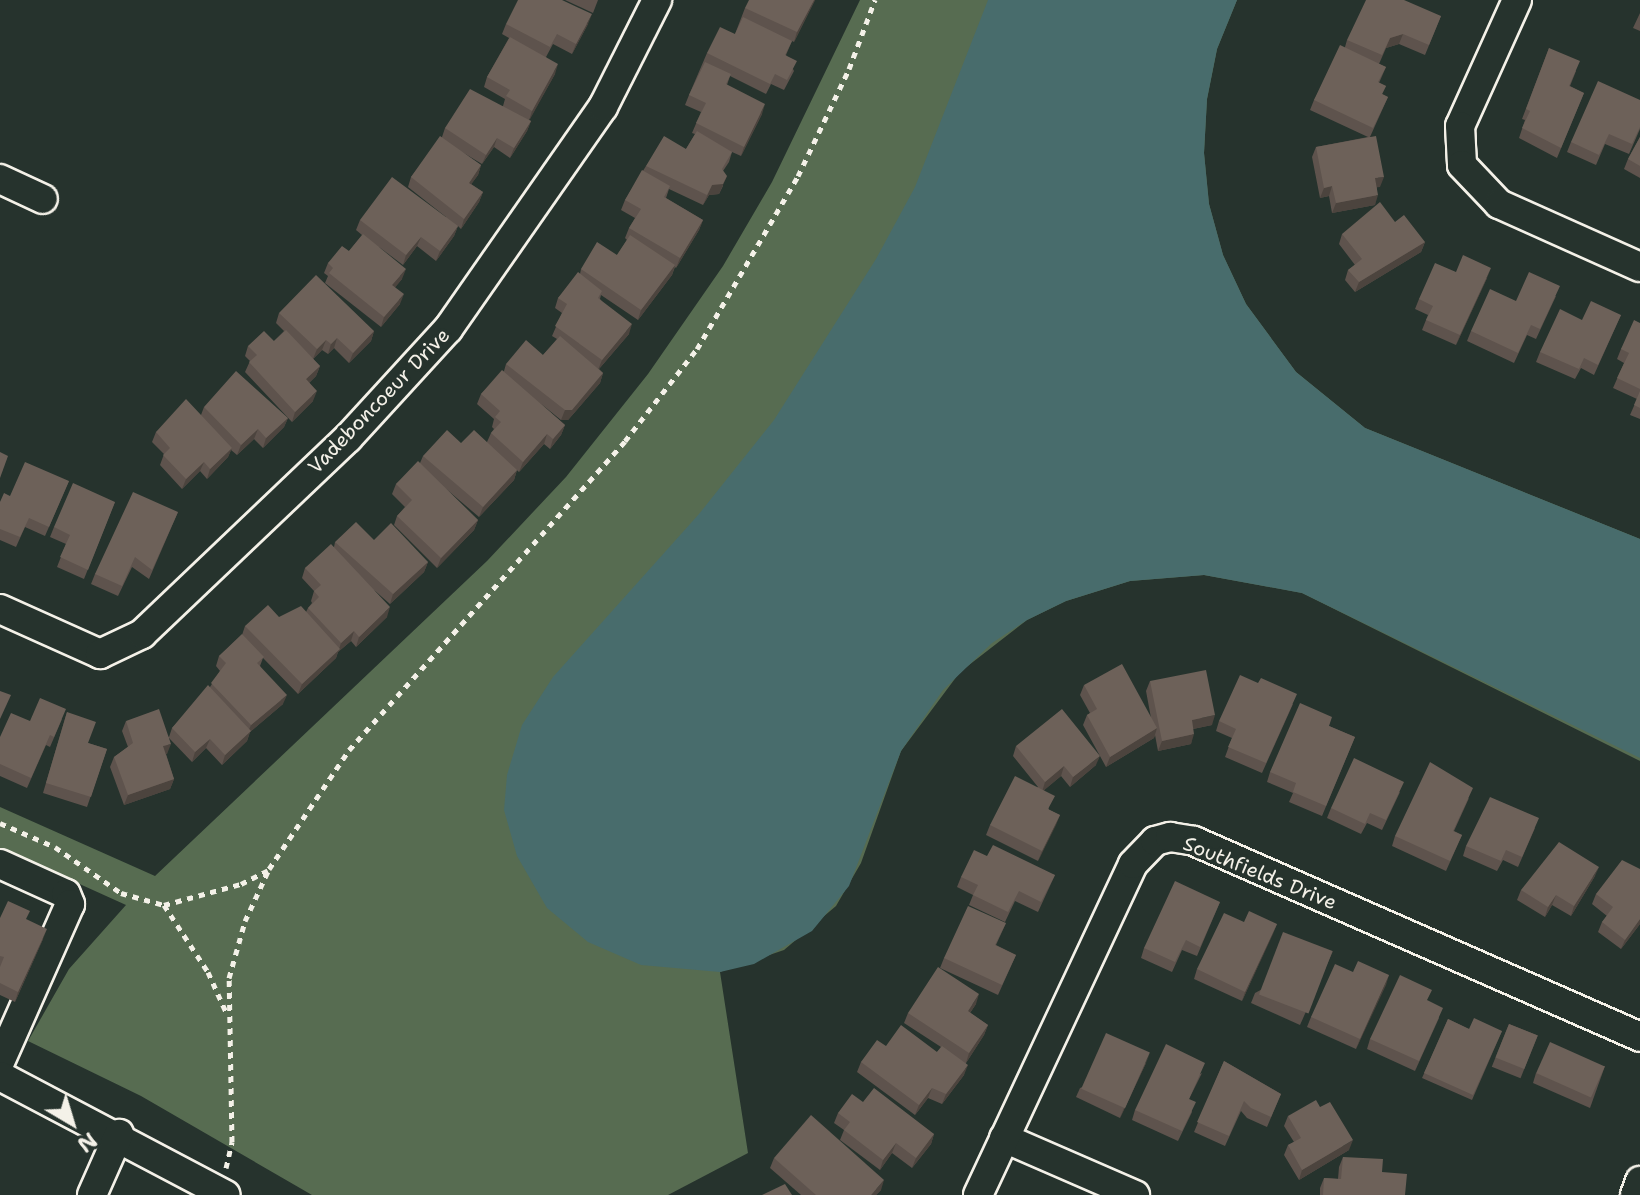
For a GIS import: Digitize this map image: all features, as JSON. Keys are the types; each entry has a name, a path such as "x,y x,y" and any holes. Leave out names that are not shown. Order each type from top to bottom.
{"street":[{"name":"Vadeboncoeur Drive","path":"0,609 100,654 142,634 348,438 448,329 603,107 657,0"},
{"path":"1517,0 1460,126 1462,165 1499,204 1640,267"},
{"path":"0,179 43,199"},
{"name":"Southfields Drive","path":"978,1195 1133,864 1155,841 1170,837 1194,841 1640,1037"},
{"path":"0,864 66,894 70,904 0,1062"},
{"path":"0,1076 119,1134 221,1192"},
{"path":"92,1195 119,1134"},
{"path":"1004,1138 1135,1195"},
{"path":"1635,1195 1640,1181"}],"path":[{"path":"221,1192 232,1142 229,978 245,921 269,869 349,750 625,441 697,349 798,176 849,69 875,0"},
{"path":"0,823 55,847 121,893 164,905 241,884 269,869"},
{"path":"164,905 208,972 228,1016"}],"green space":[{"path":"860,0 1237,0 1217,49 1207,99 1204,153 1209,204 1223,255 1246,304 1296,372 1365,428 1640,539 1640,761 1302,593 1204,575 1130,581 1066,601 1027,620 960,672 901,751 861,863 836,906 784,950 720,972 748,1153 668,1195 312,1195 141,1096 28,1041 69,969 126,905 0,848 0,807 155,876 487,561 566,477 648,374 723,266 772,182"}],"water":[{"path":"988,0 1237,0 1217,49 1207,99 1204,153 1209,204 1223,255 1246,304 1296,372 1365,428 1640,539 1640,758 1302,593 1204,575 1130,581 1066,601 1027,620 992,643 943,690 901,751 849,886 812,931 754,964 720,972 641,965 588,942 547,908 517,856 504,810 507,775 522,725 553,677 699,514 774,420 876,259 915,187"}],"building":[{"path":"518,0 562,0 592,14 576,44 557,34 550,47 506,24"},
{"path":"749,0 814,0 797,32 745,8"},
{"path":"1366,0 1404,0 1441,16 1429,45 1403,34 1390,38 1382,55 1347,40"},
{"path":"743,17 792,41 785,55 797,61 787,80 775,74 770,84 707,53 720,27 735,34"},
{"path":"510,37 558,64 532,111 506,96 510,90 487,77"},
{"path":"1340,45 1386,67 1378,82 1386,86 1382,94 1388,97 1373,128 1314,100"},
{"path":"1549,48 1580,61 1569,86 1584,93 1561,148 1522,128"},
{"path":"705,62 731,74 726,84 765,104 744,147 696,123 706,103 689,95"},
{"path":"1598,81 1640,100 1640,127 1632,144 1609,134 1599,155 1571,142"},
{"path":"470,89 531,121 514,148 497,138 486,155 445,128"},
{"path":"697,131 732,152 722,169 727,176 723,184 712,185 707,195 646,166 664,136 686,149"},
{"path":"440,136 481,165 469,183 483,192 464,219 411,177"},
{"path":"1376,136 1384,177 1375,178 1378,195 1336,203 1332,186 1324,188 1316,147"},
{"path":"1640,137 1640,166 1628,159"},
{"path":"642,170 670,186 664,197 703,220 680,258 629,228 641,209 625,200"},
{"path":"392,177 458,226 440,251 421,237 406,255 360,220"},
{"path":"1380,202 1395,222 1404,215 1425,242 1359,282 1348,270 1362,259 1342,234"},
{"path":"363,234 406,269 392,285 404,294 384,317 329,273 333,268 328,263 342,246 349,251"},
{"path":"630,235 675,265 641,310 581,269 597,242 617,255"},
{"path":"1463,255 1491,268 1460,335 1426,320 1433,306 1419,299 1435,263 1456,272"},
{"path":"578,272 602,291 598,298 632,324 602,360 555,326 567,304 558,298"},
{"path":"1529,272 1560,286 1540,329 1531,325 1518,353 1471,331 1490,289 1516,301"},
{"path":"316,275 374,331 353,353 337,338 331,344 326,340 317,349 279,313"},
{"path":"1591,301 1621,315 1598,365 1584,358 1579,369 1540,352 1560,309 1582,320"},
{"path":"1634,320 1640,323 1640,389 1617,378 1629,353 1621,349"},
{"path":"286,330 320,366 306,379 317,391 295,412 249,362 257,355 248,346 264,331 274,341"},
{"path":"560,336 603,373 572,410 565,410 506,364 526,340 543,355"},
{"path":"502,370 565,425 553,439 547,434 523,462 491,433 501,422 495,417 500,411 481,394"},
{"path":"236,371 288,418 266,438 258,429 241,445 204,407"},
{"path":"1640,391 1640,408 1634,405"},
{"path":"186,399 232,448 210,469 204,462 186,479 163,455 170,448 156,432"},
{"path":"447,430 461,443 474,430 517,470 483,507 423,456"},
{"path":"0,452 8,456 0,478"},
{"path":"418,461 478,520 441,558 397,516 412,500 396,484"},
{"path":"25,462 69,481 49,527 29,518 20,537 0,529 0,502 4,493 10,496"},
{"path":"73,483 115,502 88,570 60,557 70,535 54,527"},
{"path":"133,492 178,512 152,570 135,557 122,586 95,574"},
{"path":"356,522 374,540 391,523 428,562 393,594 335,542"},
{"path":"331,544 390,607 359,637 354,631 341,643 308,608 319,597 314,591 321,585 305,568"},
{"path":"268,605 279,617 301,606 340,649 302,684 245,626"},
{"path":"242,634 264,657 257,663 287,695 251,725 211,683 226,663 219,656"},
{"path":"1122,664 1157,728 1110,757 1087,715 1097,709 1084,685"},
{"path":"1206,670 1215,715 1192,720 1194,734 1162,741 1150,681"},
{"path":"1240,675 1258,683 1261,678 1297,694 1266,763 1228,747 1236,729 1219,721"},
{"path":"208,685 251,731 225,755 210,739 195,752 172,728"},
{"path":"0,691 11,695 0,719"},
{"path":"40,698 66,709 54,737 50,735 31,778 0,764 0,737 11,713 30,721"},
{"path":"1300,703 1332,717 1329,726 1355,737 1326,806 1293,792 1296,783 1270,772"},
{"path":"159,709 171,744 163,746 174,779 128,795 114,757 133,743 126,721"},
{"path":"1062,709 1100,756 1073,777 1064,766 1045,782 1016,746"},
{"path":"67,712 96,722 88,743 107,749 91,797 46,783"},
{"path":"1354,758 1404,782 1386,820 1370,813 1365,824 1331,808"},
{"path":"1430,762 1473,788 1453,831 1462,835 1450,861 1395,836"},
{"path":"1015,776 1055,796 1048,809 1060,815 1042,851 990,825"},
{"path":"1490,797 1539,818 1522,857 1506,850 1501,861 1466,846"},
{"path":"1559,842 1599,867 1574,906 1556,895 1548,907 1521,890"},
{"path":"993,845 1055,875 1041,902 1019,891 1008,912 973,895 978,885 961,877 974,850 987,856"},
{"path":"1622,860 1640,869 1640,919 1625,940 1602,922 1613,907 1596,894"},
{"path":"1175,881 1220,902 1200,947 1186,940 1175,962 1144,948"},
{"path":"8,901 30,911 26,919 47,929 18,992 0,983 0,967 4,957 0,956 0,918"},
{"path":"968,906 1006,923 995,945 1016,955 1002,985 944,958"},
{"path":"1249,911 1277,924 1245,992 1197,969 1224,913 1244,922"},
{"path":"1283,932 1332,951 1308,1014 1259,995"},
{"path":"1358,961 1389,975 1360,1039 1311,1017 1335,964 1353,972"},
{"path":"938,967 979,994 968,1011 988,1025 969,1053 908,1013"},
{"path":"1400,975 1432,990 1427,1000 1443,1008 1419,1061 1370,1039"},
{"path":"1474,1018 1502,1031 1473,1095 1424,1073 1448,1019 1469,1029"},
{"path":"1509,1024 1538,1036 1524,1069 1496,1057"},
{"path":"901,1025 937,1052 942,1046 968,1065 946,1094 932,1088 919,1105 861,1062 877,1040 886,1046"},
{"path":"1106,1033 1150,1053 1125,1108 1081,1089"},
{"path":"1550,1042 1605,1066 1591,1097 1536,1073"},
{"path":"1166,1044 1205,1063 1189,1099 1196,1102 1182,1131 1135,1110"},
{"path":"1224,1061 1281,1094 1271,1117 1251,1108 1244,1101 1229,1136 1197,1122"},
{"path":"874,1088 934,1134 916,1158 896,1143 883,1160 844,1130 850,1122 838,1113 852,1094 863,1102"},
{"path":"1316,1100 1320,1107 1330,1102 1353,1140 1302,1170 1288,1145 1301,1138 1288,1116"},
{"path":"811,1115 884,1180 871,1195 816,1195 774,1158"},
{"path":"1343,1157 1383,1159 1382,1172 1407,1174 1405,1195 1323,1195 1324,1178 1341,1179"},
{"path":"785,1184 792,1195 762,1195"}]}
